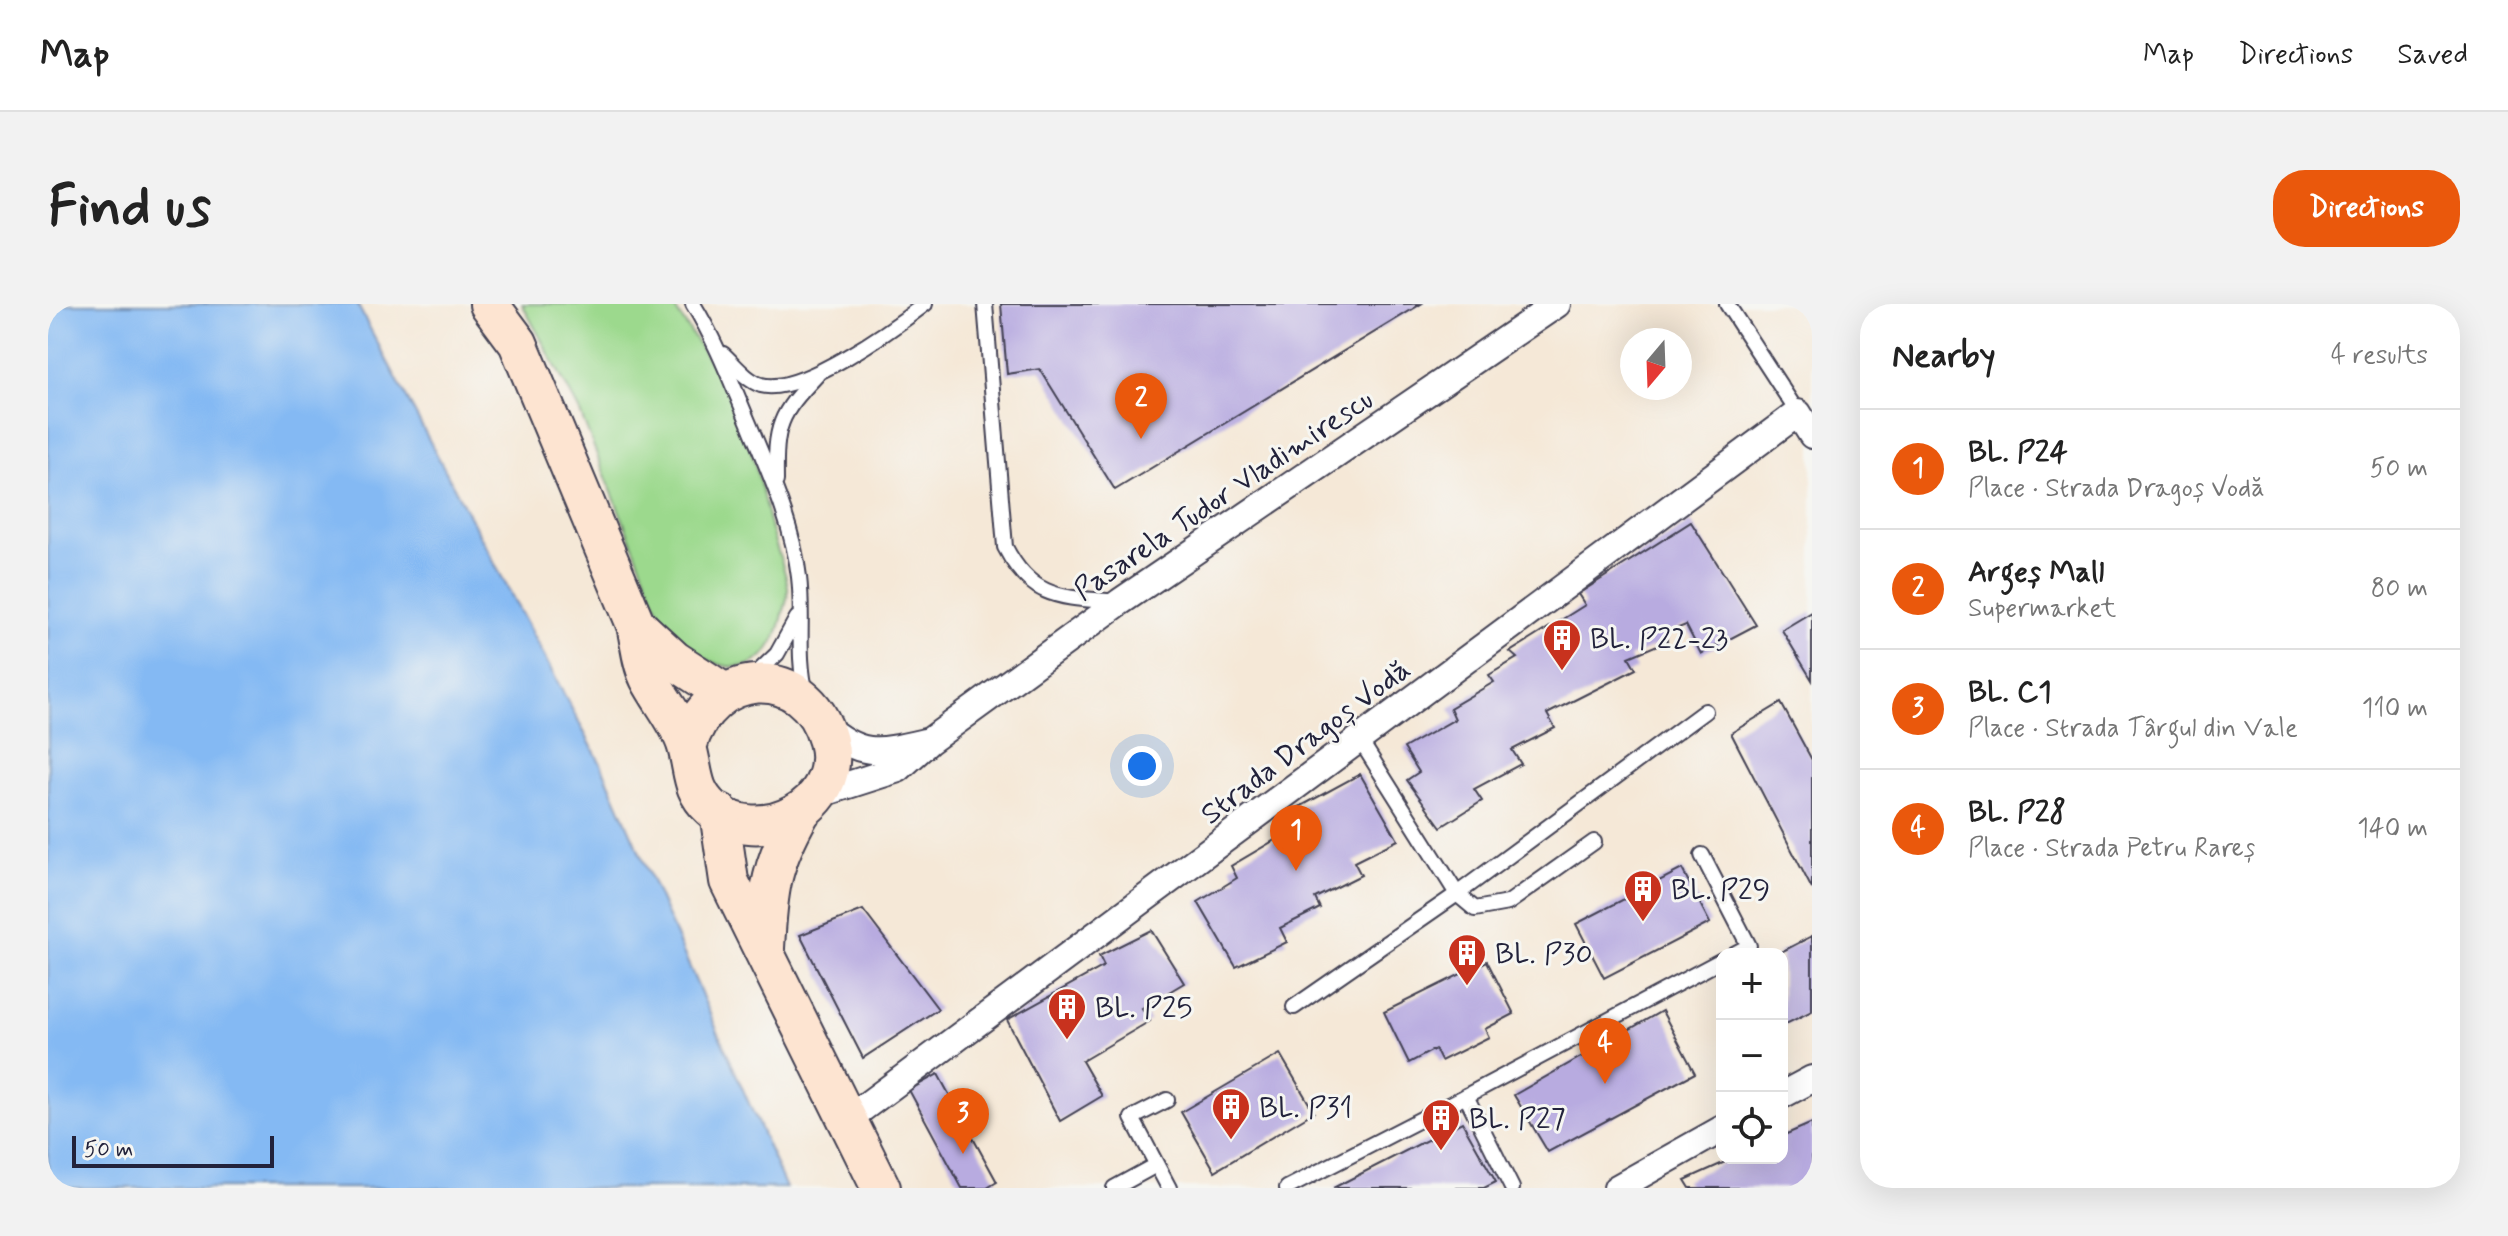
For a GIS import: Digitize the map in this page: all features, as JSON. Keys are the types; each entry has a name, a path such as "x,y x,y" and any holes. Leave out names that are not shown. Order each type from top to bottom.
{"street":[{"path":"489,304 518,343 636,625 647,674 687,747"},
{"name":"Pasarela Tudor Vladimirescu","path":"808,804 898,769 928,742 1120,602 1557,304"},
{"name":"Strada Dragoș Vodă","path":"848,1119 1360,740 1805,424"},
{"path":"636,625 674,660 734,688 779,687 816,715 830,749 827,773 780,848 768,887 765,951"},
{"path":"734,688 706,706 693,725 687,747 689,770 697,791 731,820 753,826 777,823 808,804"},
{"name":"Pasarela Tudor Vladimirescu","path":"816,715 846,745 869,752 928,742"},
{"path":"719,812 729,881 881,1188"},
{"path":"1788,1092 1812,1079"},
{"path":"1617,1188 1643,1182 1716,1133"}],"lane":[{"path":"693,304 722,353 776,490 800,579 799,668 816,715"},
{"path":"776,490 775,452 780,420 792,402 820,372 895,327 925,304"},
{"path":"985,304 1005,547 1024,578 1036,589 1054,595 1120,602"},
{"path":"1727,304 1805,424"},
{"path":"722,353 750,381 765,386 820,372"},
{"path":"734,688 777,654 800,614"},
{"path":"1294,1007 1457,894 1705,711"},
{"path":"1360,740 1457,894 1475,909 1508,903 1594,842"},
{"path":"1702,855 1749,946 1745,948"},
{"path":"1287,1188 1716,963"},
{"path":"1466,1096 1512,1188"},
{"path":"1167,1100 1132,1118 1169,1188"},
{"path":"1114,1188 1156,1165"}],"green space":[{"path":"522,304 672,304 717,373 737,413 785,574 788,592 782,618 773,643 760,659 744,666 726,666 708,660 690,649 661,615 579,410"}],"water":[{"path":"48,304 357,304 601,764 786,1188 48,1188"}],"building":[{"path":"1001,304 1421,304 1115,490 1040,369 1007,374"},
{"name":"BL. P22-23","path":"1691,522 1756,625 1701,654 1686,625 1665,633 1667,641 1629,657 1636,669 1547,714 1555,728 1512,750 1521,764 1474,789 1482,801 1441,827 1407,780 1419,772 1404,748 1455,719 1450,708 1494,682 1489,675 1517,658 1510,652 1585,605 1578,594"},
{"path":"1812,612 1812,680 1782,630"},
{"path":"1781,703 1812,760 1812,889 1731,733"},
{"path":"1360,774 1398,840 1354,862 1361,875 1315,898 1320,908 1280,928 1287,942 1236,967 1198,902 1237,878 1231,866 1300,825 1292,811"},
{"name":"BL. P29","path":"1682,869 1710,923 1604,978 1576,924"},
{"path":"863,910 938,1009 863,1058 800,935"},
{"name":"BL. P25","path":"1151,930 1184,983 1142,1008 1150,1021 1082,1061 1102,1096 1060,1121 1007,1020 1104,966 1099,956"},
{"path":"1812,936 1812,1011 1788,1023 1788,1020 1788,948"},
{"name":"BL. P30","path":"1487,961 1514,1014 1485,1029 1489,1037 1441,1061 1435,1049 1409,1063 1384,1012"},
{"path":"1662,1011 1695,1073 1548,1152 1514,1095"},
{"name":"BL. P31","path":"1280,1054 1314,1112 1215,1171 1181,1112"},
{"path":"938,1074 997,1182 987,1188 962,1188 909,1090"},
{"name":"BL. P27","path":"1462,1122 1496,1182 1484,1188 1333,1188"},
{"path":"1812,1123 1812,1188 1690,1188 1685,1180 1721,1164 1788,1164 1788,1133"}],"place":[{"name":"Argeș Mall","path":"1141,439"},
{"name":"BL. P22-23","path":"1562,672"},
{"name":"BL. P24","path":"1296,871"},
{"name":"BL. P29","path":"1643,923"},
{"name":"BL. P30","path":"1467,987"},
{"name":"BL. P25","path":"1067,1041"},
{"name":"BL. P28","path":"1605,1084"},
{"name":"BL. P31","path":"1231,1141"},
{"name":"BL. P27","path":"1441,1152"},
{"name":"BL. C1","path":"963,1154"}]}
